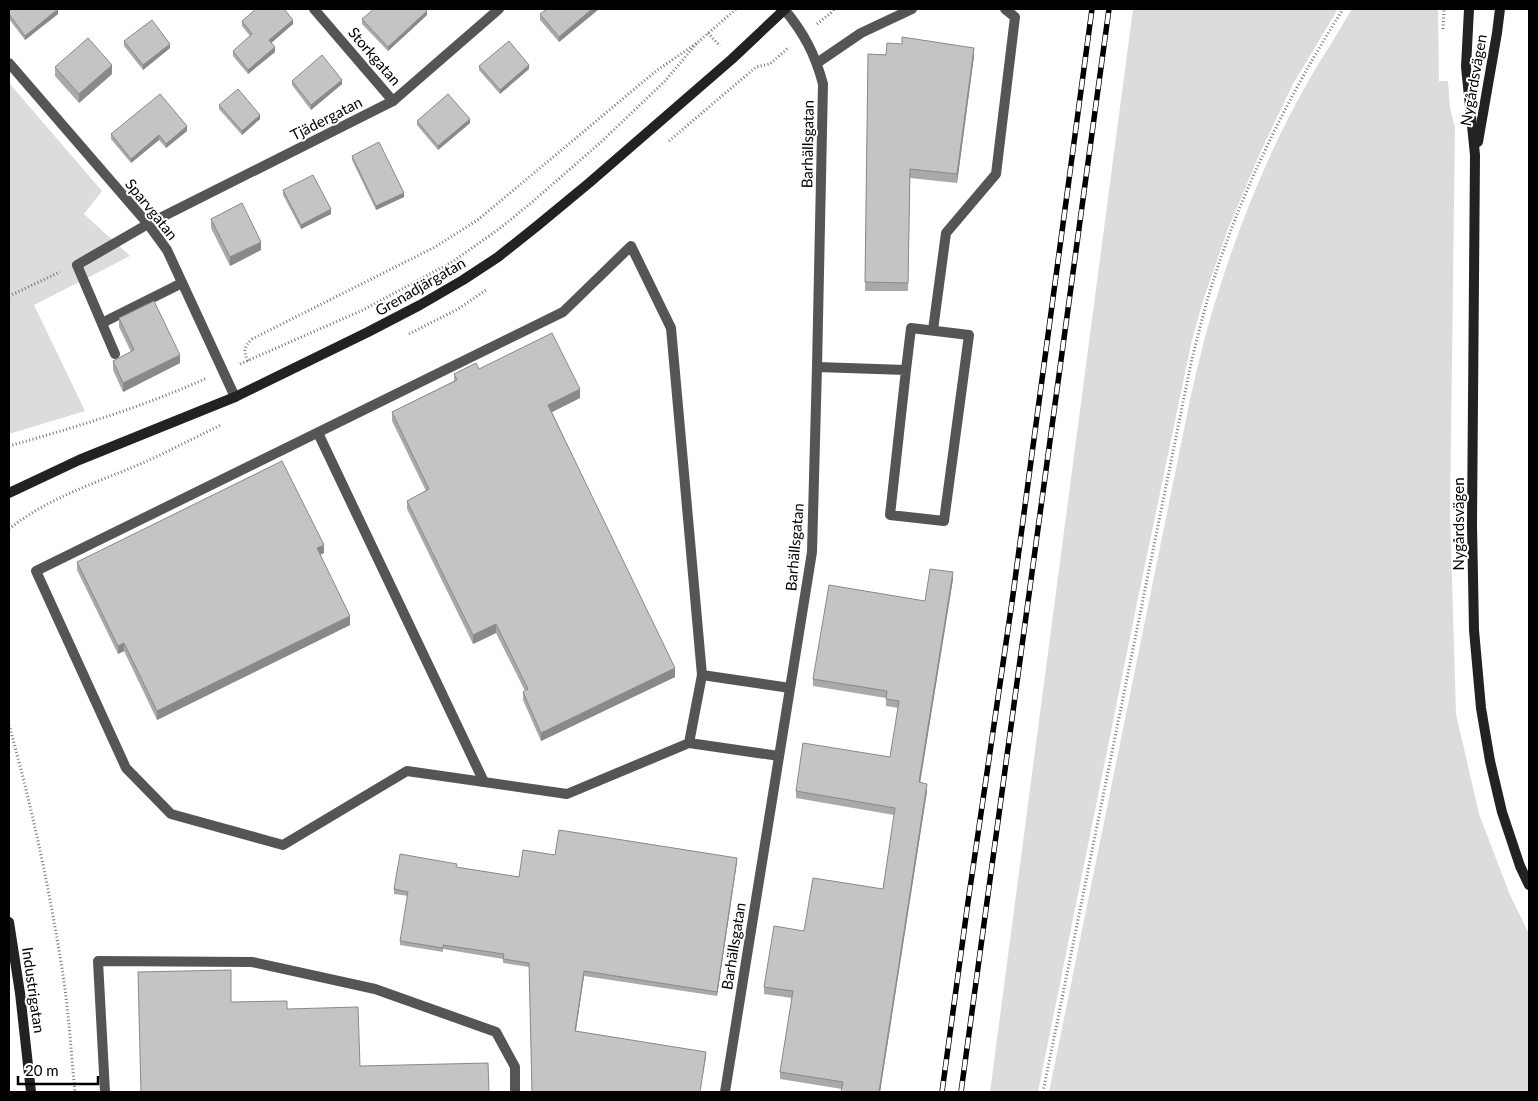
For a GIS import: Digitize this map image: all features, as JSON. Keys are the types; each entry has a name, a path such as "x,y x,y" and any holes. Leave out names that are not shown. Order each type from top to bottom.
{"street":[{"name":"Storkgatan","path":"314,9 393,100"},
{"name":"Tjädergatan","path":"77,265 148,224 393,100 499,9"},
{"name":"Barhällsgatan","path":"725,1092 812,552 818,367 823,84 817,63 804,34 784,9"},
{"name":"Grenadjärgatan","path":"9,493 79,460 235,397 420,305 463,280 498,257 589,183 732,59 784,9"},
{"path":"817,63 861,32 912,9"},
{"path":"933,330 946,233 996,174 1015,17 1005,9"},
{"name":"Nygårdsvägen","path":"1469,9 1466,67 1475,156 1472,425 1474,630 1481,708 1490,761 1502,812 1520,866 1529,885"},
{"name":"Nygårdsvägen","path":"1475,156 1500,9"},
{"name":"Sparvgatan","path":"9,63 148,224 167,250 235,397"},
{"path":"689,743 702,675 671,328 631,246 564,312 36,571 126,768 171,814 283,845 407,771 567,794 689,743 778,756"},
{"path":"77,265 115,354"},
{"path":"102,323 182,283"},
{"path":"910,328 969,335 944,521 890,515 906,370 910,328"},
{"path":"818,367 906,370"},
{"path":"318,434 484,782"},
{"path":"702,675 790,688"},
{"name":"Industrigatan","path":"9,922 20,993 31,1092"},
{"path":"105,1092 98,961 252,962 375,989 496,1032 515,1067 515,1092"}],"path":[{"path":"248,361 244,352 245,346 252,339 435,247 479,219 656,71 697,43 736,9"},
{"path":"1043,1092 1191,363 1202,318 1230,233 1271,138 1298,85 1343,9"},
{"path":"1443,29 1444,9"},
{"path":"9,446 89,423 174,394 363,310 410,286 460,256 531,203 600,143 664,81 697,43"},
{"path":"9,296 77,265"},
{"path":"9,725 42,865 63,975 75,1092"},
{"path":"9,740 14,744"}],"shaded area":[{"path":"1133,9 1338,9 1293,84 1261,151 1228,229 1203,301 1192,340 1038,1092 990,1092"},
{"path":"1352,9 1438,9 1439,81 1448,81 1450,107 1455,128 1450,513 1456,714 1479,814 1510,895 1529,934 1529,1092 1049,1092 1191,395 1210,318 1236,240 1267,162 1305,87"},
{"path":"9,83 102,191 84,214 130,256 34,305 85,411 9,434"}],"building":[{"path":"9,9 58,9 25,36 9,14"},
{"path":"256,9 284,9 293,20 269,40 275,47 248,70 233,51 252,34 242,21"},
{"path":"374,9 425,9 427,11 388,47 362,19"},
{"path":"547,9 592,9 559,37 540,14"},
{"path":"152,20 170,44 143,65 124,41"},
{"path":"902,37 974,48 957,174 910,169 908,283 865,282 868,54 886,55 887,43 902,44"},
{"path":"88,38 112,65 79,94 55,67"},
{"path":"509,41 529,65 500,90 479,66"},
{"path":"322,55 342,80 311,105 292,81"},
{"path":"238,89 260,115 242,131 219,105"},
{"path":"160,94 187,126 166,144 159,135 131,159 111,134"},
{"path":"448,94 470,119 438,146 417,121"},
{"path":"379,142 404,193 376,206 352,156"},
{"path":"313,175 331,209 301,225 283,190"},
{"path":"242,203 261,242 230,257 211,219"},
{"path":"154,301 180,355 123,383 113,361 134,350 119,318"},
{"path":"552,333 580,389 548,405 675,668 541,733 523,692 528,689 496,624 473,635 407,501 429,489 392,412 457,380 454,374 476,363 479,369"},
{"path":"282,461 324,545 317,548 350,616 157,711 124,643 118,646 77,562"},
{"path":"930,569 953,572 919,782 927,784 879,1092 841,1092 843,1082 780,1072 793,991 764,987 774,926 804,931 813,878 883,889 895,808 796,791 803,743 890,757 899,701 886,699 887,691 813,679 829,585 925,601"},
{"path":"559,830 737,858 717,992 584,971 575,1031 706,1052 700,1092 532,1092 529,963 503,959 504,954 443,945 443,948 400,941 408,892 394,889 400,854 457,864 456,867 519,877 523,850 555,855"},
{"path":"231,970 231,1002 287,1001 287,1009 358,1007 360,1066 488,1063 489,1092 141,1092 138,972"}],"railway":[{"path":"942,1092 1012,602 1092,9"},
{"path":"961,1092 1109,9"}]}
